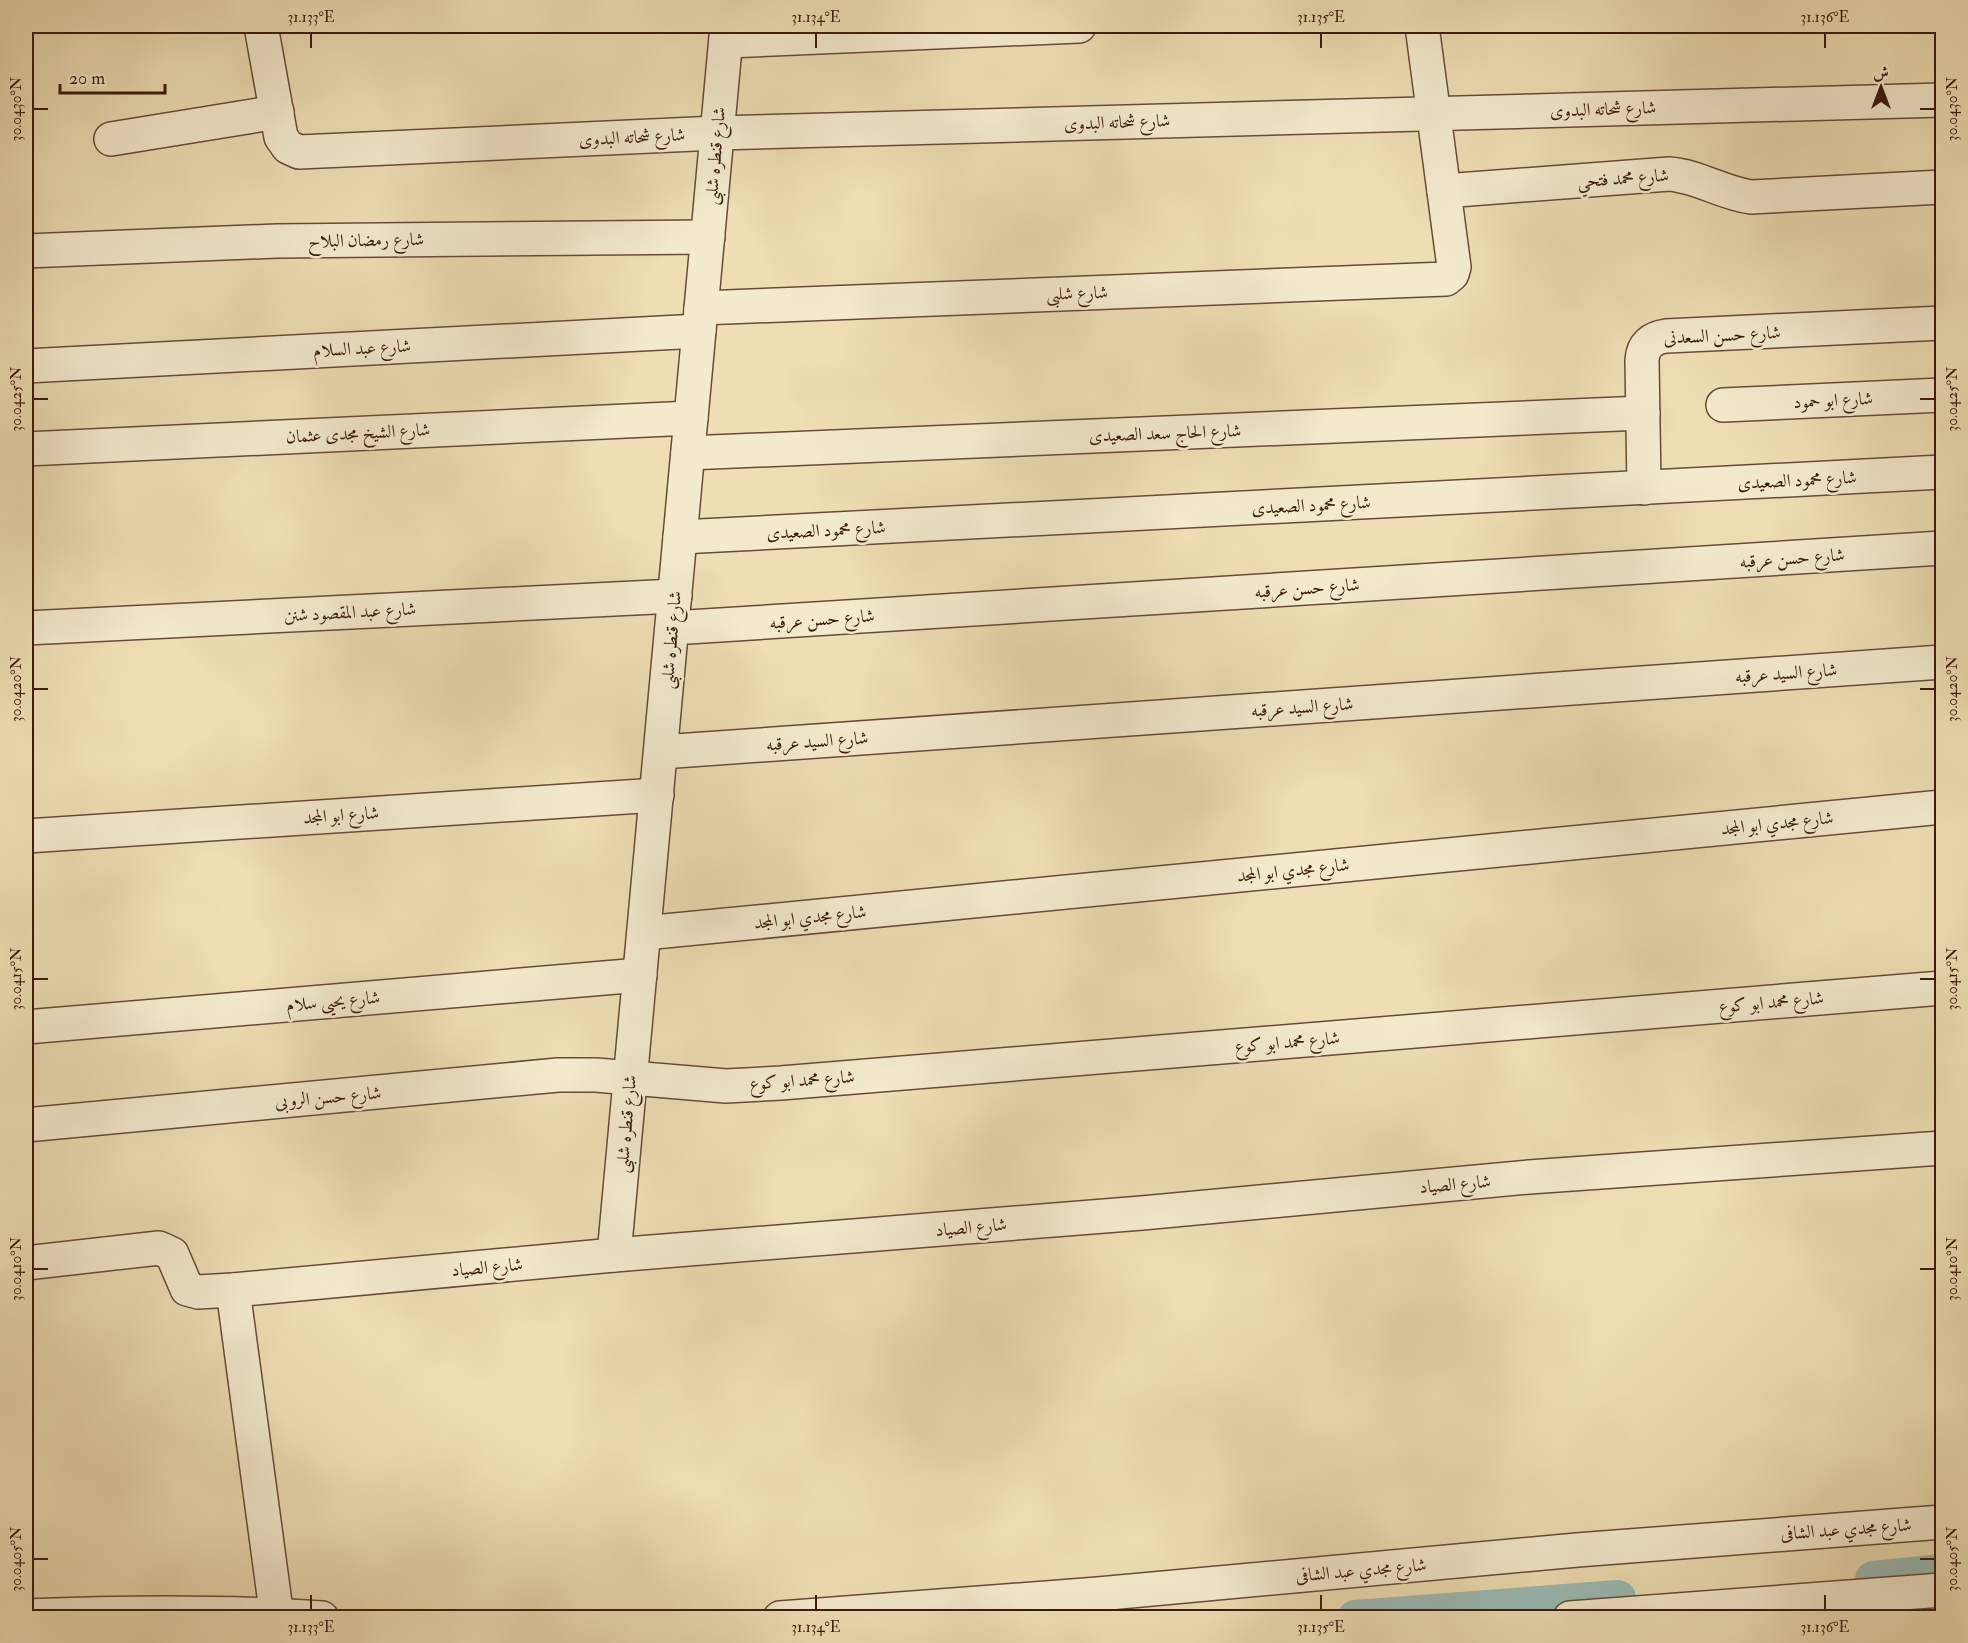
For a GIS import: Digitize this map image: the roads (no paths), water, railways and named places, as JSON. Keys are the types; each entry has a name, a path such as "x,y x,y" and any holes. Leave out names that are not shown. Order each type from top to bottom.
{"street":[{"path":"111,139 277,112 261,26"},
{"path":"726,33 1079,26"},
{"path":"1422,26 1444,191"},
{"name":"شارع قنطره شلبى","path":"614,1255 726,33"},
{"name":"شارع شحاته البدوى","path":"277,112 284,143 293,151 317,152 717,133 1942,100"},
{"name":"شارع محمد فتحي","path":"1444,191 1669,174 1685,175 1725,191 1751,197 1942,187"},
{"name":"شارع شلبى","path":"700,320 1446,279 1452,274 1454,267 1444,191"},
{"name":"شارع رمضان البلاح","path":"26,251 277,241 708,237"},
{"name":"شارع عبد السلام","path":"26,366 700,320"},
{"name":"شارع حسن السعدنى","path":"1644,488 1643,353 1645,347 1654,339 1666,336 1942,323"},
{"name":"شارع ابو حمود","path":"1723,405 1942,395"},
{"name":"شارع الحاج سعد الصعيدى","path":"688,453 1643,413"},
{"name":"شارع الشيخ مجدى عثمان","path":"26,449 691,417"},
{"name":"شارع محمود الصعيدى","path":"680,537 1942,472"},
{"name":"شارع حسن عرقبه","path":"672,628 1942,548"},
{"name":"شارع عبد المقصود شنن","path":"26,628 675,596"},
{"name":"شارع السيد عرقبه","path":"661,752 1942,662"},
{"name":"شارع ابو المجد","path":"26,836 657,795"},
{"name":"شارع مجدي ابو المجد","path":"644,933 1942,807"},
{"name":"شارع يحيى سلام","path":"26,1027 640,975"},
{"name":"شارع محمد ابو كوع","path":"631,1078 726,1086 781,1083 1942,988"},
{"name":"شارع حسن الروبى","path":"26,1125 558,1075 631,1078"},
{"name":"شارع الصياد","path":"26,1263 159,1248 172,1254 187,1289 198,1292 233,1290 614,1255 1130,1214 1528,1177 1942,1148"},
{"path":"233,1290 276,1616"},
{"name":"شارع مجدي عبد الشافى","path":"780,1617 1098,1594 1577,1550 1942,1522"},
{"path":"1570,1617 1942,1590"},
{"path":"26,1616 121,1612 322,1617"}],"waterway":[{"path":"1873,1579 1942,1572"},
{"path":"1355,1618 1618,1598"}]}
